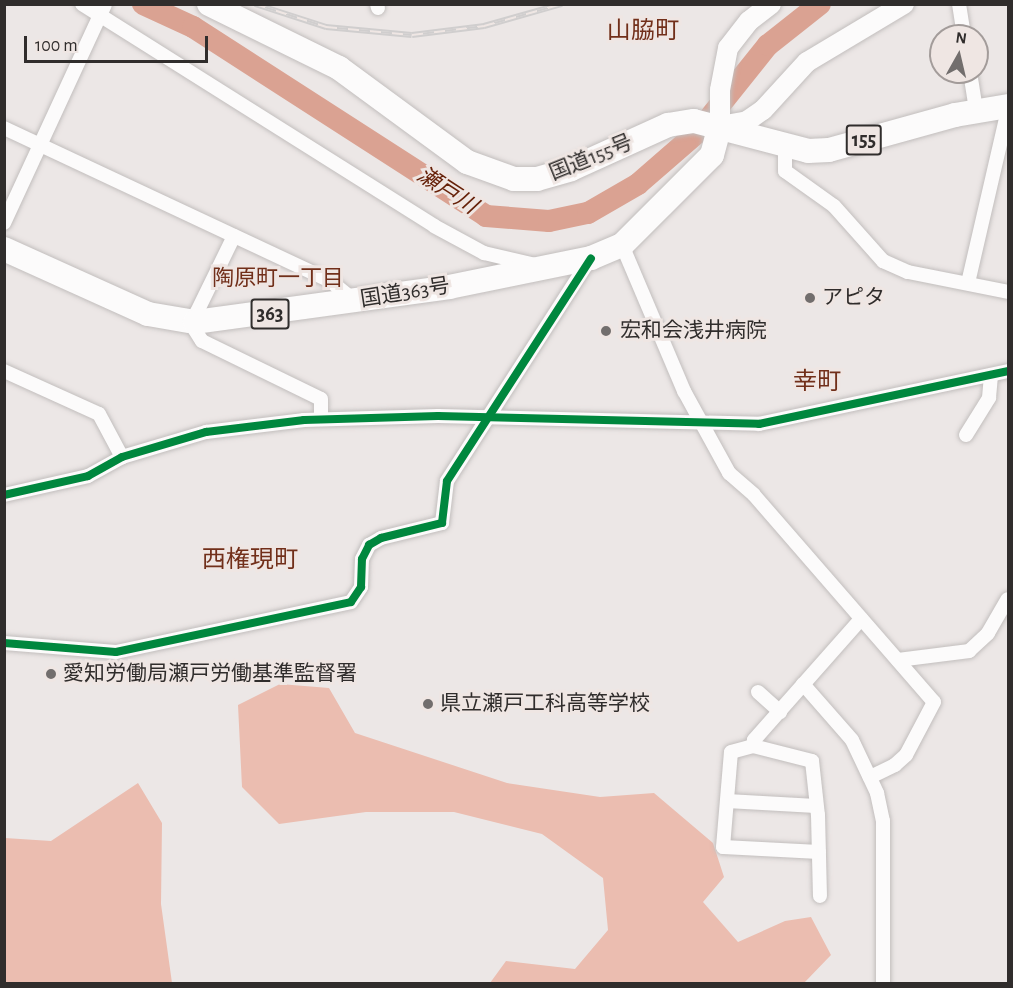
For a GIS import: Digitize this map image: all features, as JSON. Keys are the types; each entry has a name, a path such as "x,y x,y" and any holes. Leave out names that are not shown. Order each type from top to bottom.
{"highway":[{"name":"国道155号","path":"208,4 339,68 466,162 498,176 537,179 572,169 668,125 694,121 720,126 785,148 829,150 975,111 1008,108"},
{"name":"国道363号","path":"4,249 148,314 195,322 356,301 547,268 591,258 622,245 712,155 720,126"}],"main road":[{"path":"771,4 737,33 728,48 724,67 720,126 747,121 763,110 807,62 904,4"}],"street":[{"path":"82,4 103,9 434,225 484,253 547,268"},
{"path":"959,4 962,24"},
{"path":"4,223 103,9"},
{"path":"971,84 975,111"},
{"path":"968,283 1008,108"},
{"path":"4,128 329,280 356,301"},
{"path":"785,148 785,171 834,206 883,261 908,273 1008,292"},
{"path":"234,236 195,322 202,341 321,399 321,419"},
{"path":"622,245 699,422 729,473 754,495 934,702 910,750 895,765 870,777"},
{"path":"4,643 116,652 342,606 351,602 361,587 362,559 369,545 442,523 447,481 591,258"},
{"path":"4,371 99,414 122,457"},
{"path":"4,495 88,476 122,457 206,432 321,419 490,416 699,422 789,421 1008,371"},
{"path":"966,435 988,398 991,375"},
{"path":"898,660 969,651 988,633 1008,599"},
{"path":"753,746 861,618"},
{"path":"803,684 852,740 870,777 883,821 883,984"},
{"path":"758,692 780,712"},
{"path":"819,852 723,847 729,757 738,748 753,746 812,761 819,852 820,896"},
{"path":"727,801 816,806"}],"shaded area":[{"path":"280,684 329,688 355,733 507,783 600,797 654,793 713,843 724,877 703,902 738,942 785,921 811,917 831,955 804,983 490,983 506,961 575,969 608,930 603,878 542,834 454,812 366,812 279,824 242,787 238,705"},
{"path":"138,783 162,823 161,904 172,983 5,983 5,838 51,841"}],"waterway":[{"name":"瀬戸川","path":"143,4 193,27 486,216 549,221 588,213 638,184 699,131 768,45 820,4"}],"railway":[{"path":"255,4 326,27 412,35 484,26 562,4"}],"cycle path":[{"path":"4,643 116,652 351,602 361,587 362,559 369,545 381,538 442,523 447,481 591,258"},
{"path":"4,495 88,476 122,457 206,432 304,420 438,416 759,424 1008,371"}],"place":[{"name":"アピタ","path":"810,298"},
{"name":"宏和会浅井病院","path":"606,331"},
{"name":"愛知労働局瀬戸労働基準監督署","path":"51,674"},
{"name":"県立瀬戸工科高等学校","path":"428,704"}],"district":[{"name":"山脇町","path":"643,32"},
{"name":"陶原町一丁目","path":"278,279"},
{"name":"幸町","path":"817,383"},
{"name":"西権現町","path":"250,561"}]}
